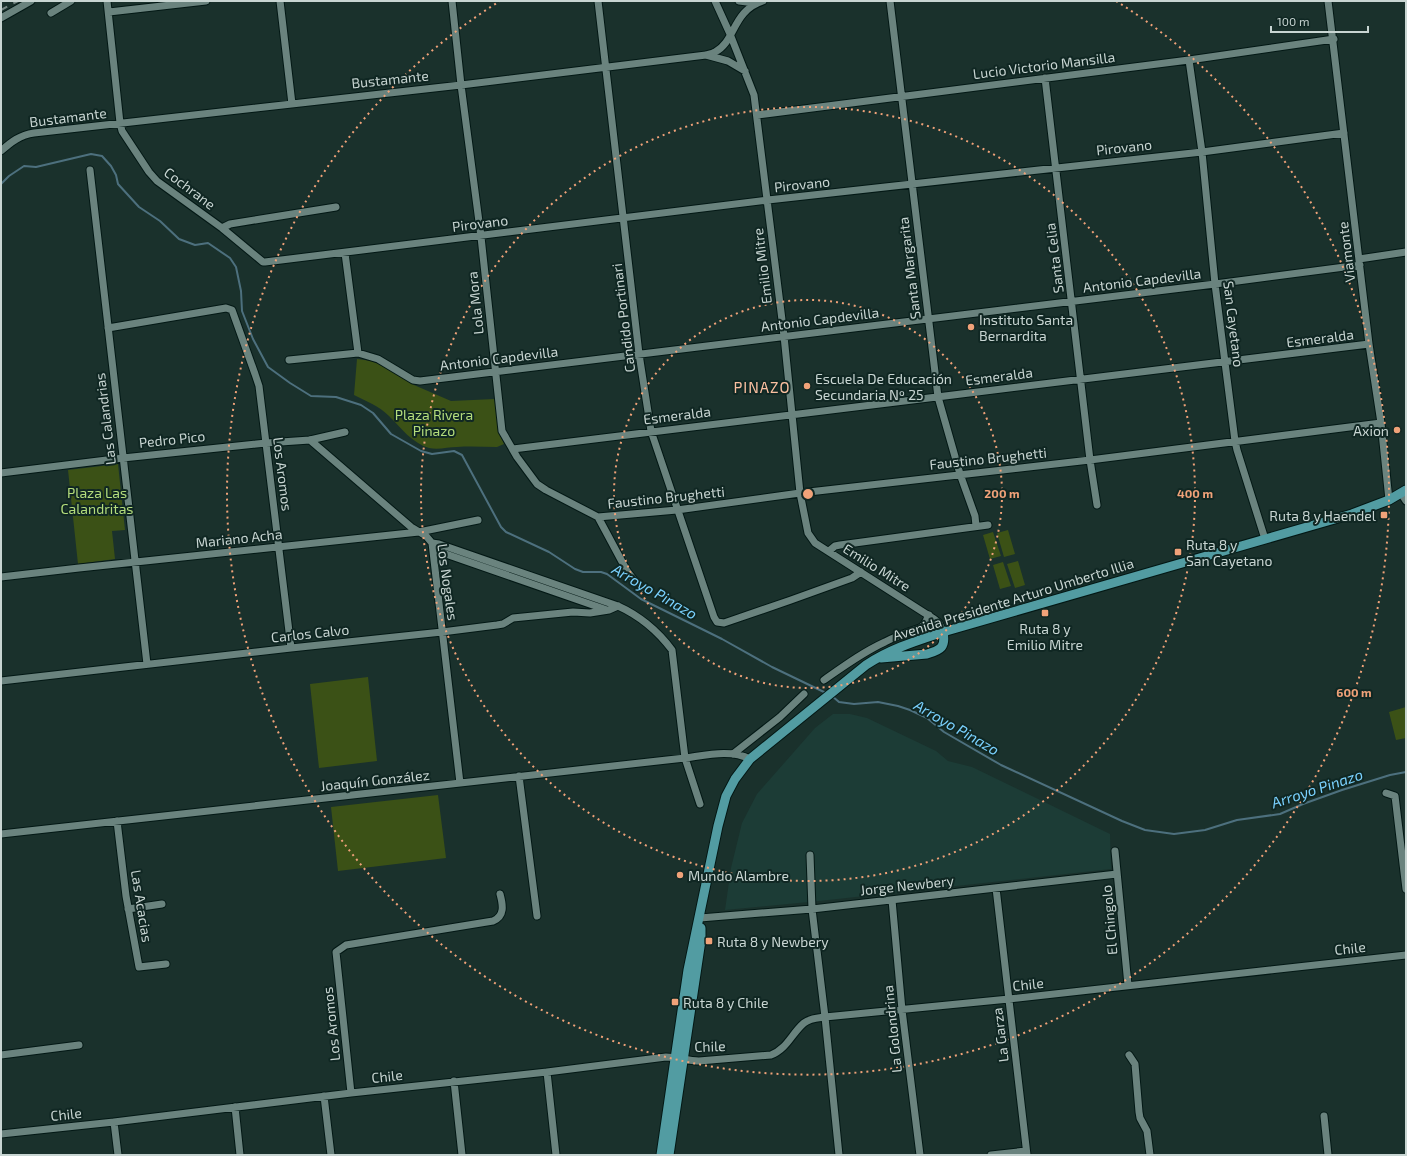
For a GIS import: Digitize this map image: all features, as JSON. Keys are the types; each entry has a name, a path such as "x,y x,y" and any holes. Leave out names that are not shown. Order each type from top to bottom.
{"main road":[{"name":"Avenida Presidente Arturo Umberto Illia","path":"669,1155 688,970 718,826 726,796 735,779 750,759 835,689 875,659 903,645 943,632 1352,514 1404,495"},
{"path":"875,659 935,652 944,644 945,639 943,632"},
{"name":"Avenida Presidente Arturo Umberto Illia","path":"661,1155 679,1057"}],"street":[{"path":"1,18 31,1"},
{"path":"51,13 71,1"},
{"name":"Cochrane","path":"107,1 122,131 152,176 157,181 222,228 262,262"},
{"path":"109,12 206,1"},
{"path":"280,1 292,104"},
{"name":"Lola Mora","path":"452,1 461,85 481,237 502,431 524,467 537,484 598,517"},
{"name":"Candido Portinari","path":"598,1 639,354 651,431 714,617 717,622 724,623 852,578 861,572"},
{"name":"Emilio Mitre","path":"715,1 730,34 754,95 784,336 800,493 808,533 816,543 829,552 929,615 939,623 943,632"},
{"path":"739,1 759,2"},
{"name":"Santa Margarita","path":"890,1 938,397 960,474 975,516 976,526"},
{"name":"Viamonte","path":"1328,1 1334,40 1369,344 1389,500"},
{"name":"Bustamante","path":"1,151 11,142 28,134 461,85 706,55 716,52 726,41 744,12 759,2"},
{"name":"Lucio Victorio Mansilla","path":"757,114 1190,60 1334,40"},
{"path":"706,55 728,61 745,71"},
{"name":"San Cayetano","path":"1190,60 1202,152 1215,284 1235,441 1265,539"},
{"name":"Santa Celia","path":"1045,78 1082,379 1090,460 1097,505"},
{"name":"Pirovano","path":"262,262 481,237 768,200 1202,152 1344,134"},
{"name":"Las Calandrias","path":"90,170 147,664"},
{"path":"222,228 230,224 336,208"},
{"name":"Antonio Capdevilla","path":"289,360 358,354 378,359 413,380 420,381 1215,284 1360,262 1406,252"},
{"path":"345,253 358,354"},
{"name":"Los Aromos","path":"108,328 230,308 232,310 259,386 291,648"},
{"name":"Esmeralda","path":"513,449 651,431 1225,363 1369,344"},
{"name":"Faustino Brughetti","path":"598,517 677,510 800,493 1090,460 1380,423"},
{"name":"Pedro Pico","path":"1,473 123,458 266,443 310,440 345,432"},
{"name":"Los Nogales","path":"310,440 411,527 426,536 432,543 460,783"},
{"path":"598,517 627,571 645,590"},
{"name":"Mariano Acha","path":"1,577 419,532 478,520"},
{"path":"829,552 835,546 840,545 988,525"},
{"path":"432,543 439,544 618,606 643,620 664,639 672,650 685,758 700,804"},
{"path":"433,552 440,552 609,610"},
{"name":"Carlos Calvo","path":"1,681 442,632 503,624 513,618 573,612 590,613 609,610 618,606"},
{"path":"824,680 850,661 885,641 920,628 924,625 929,615"},
{"path":"733,754 780,717 804,694"},
{"name":"Joaquín González","path":"1,834 685,758 733,754 750,759"},
{"path":"519,776 537,916"},
{"path":"1386,793 1395,796 1406,889"},
{"name":"Las Acacias","path":"117,821 128,910 139,967 166,964"},
{"name":"El Chingolo","path":"1115,851 1128,986"},
{"path":"810,855 812,908 826,1017 839,1155"},
{"name":"Jorge Newbery","path":"700,918 892,900 1117,874"},
{"name":"La Garza","path":"996,888 1027,1153"},
{"name":"Los Aromos","path":"351,1093 336,952 346,946 493,921 500,916 502,910 500,894"},
{"name":"La Golondrina","path":"892,900 902,1010 920,1155"},
{"path":"128,910 162,904"},
{"name":"Chile","path":"1,1134 114,1122 454,1081 547,1072 666,1056 679,1057 699,1062 771,1055 778,1053 805,1022 826,1017 1009,999 1406,955"},
{"path":"1,1055 79,1045"},
{"path":"1128,1055 1135,1064 1139,1112 1140,1118 1147,1130 1150,1155"},
{"path":"547,1072 556,1155"},
{"path":"454,1081 462,1155"},
{"path":"324,1096 331,1155"},
{"path":"235,1107 240,1155"},
{"path":"1324,1116 1328,1155"},
{"path":"114,1122 118,1155"},
{"path":"991,1155 1027,1153"}],"shaded area":[{"path":"833,714 850,714 867,718 936,751 948,761 972,767 1110,834 1111,869 725,910 731,868 742,823 757,794 815,728"}],"green space":[{"name":"Plaza Rivera Pinazo","path":"357,359 372,361 385,367 414,385 451,401 495,399 498,430 504,444 497,447 436,449 417,443 381,409 354,395"},
{"name":"Plaza Las Calandritas","path":"118,464 125,530 112,531 115,559 78,564 68,470"},
{"path":"1008,530 1015,554 1004,557 997,533"},
{"path":"993,532 1001,556 990,559 983,535"},
{"path":"1018,561 1025,585 1015,588 1007,564"},
{"path":"1003,562 1011,586 1000,589 993,565"},
{"path":"368,677 377,761 319,768 310,684"},
{"path":"1406,707 1406,738 1396,740 1389,712"},
{"path":"438,795 446,858 338,871 331,807"}],"waterway":[{"name":"Arroyo Pinazo","path":"1,184 9,176 24,166 36,167 91,154 102,156 111,166 116,175 118,184 139,207 160,221 179,239 195,245 208,243 230,258 236,267 241,291 242,311 253,339 268,367 311,396 336,397 361,405 373,413 391,434 421,451 432,454 454,451 462,455 501,527 506,532 549,552 575,569 583,572 601,572 607,574 641,599 722,639 772,667 826,693"},
{"name":"Arroyo Pinazo","path":"832,696 839,702 854,704 878,702 910,710 927,718 944,732 1001,765 1122,821 1145,830 1174,834 1205,830 1237,820 1280,814 1342,790 1390,775 1406,772"}],"railway":[{"path":"1,10 18,1"}],"place":[{"name":"Instituto Santa Bernardita","path":"971,327"},
{"name":"Escuela De Educación Secundaria Nº 25","path":"807,386"},
{"name":"Axion","path":"1397,430"},
{"name":"Ruta 8 y Haendel","path":"1384,515"},
{"name":"Ruta 8 y San Cayetano","path":"1178,552"},
{"name":"Ruta 8 y Emilio Mitre","path":"1045,613"},
{"name":"Mundo Alambre","path":"680,875"},
{"name":"Ruta 8 y Newbery","path":"709,941"},
{"name":"Ruta 8 y Chile","path":"675,1002"}],"district":[{"name":"PINAZO","path":"762,387"}]}
